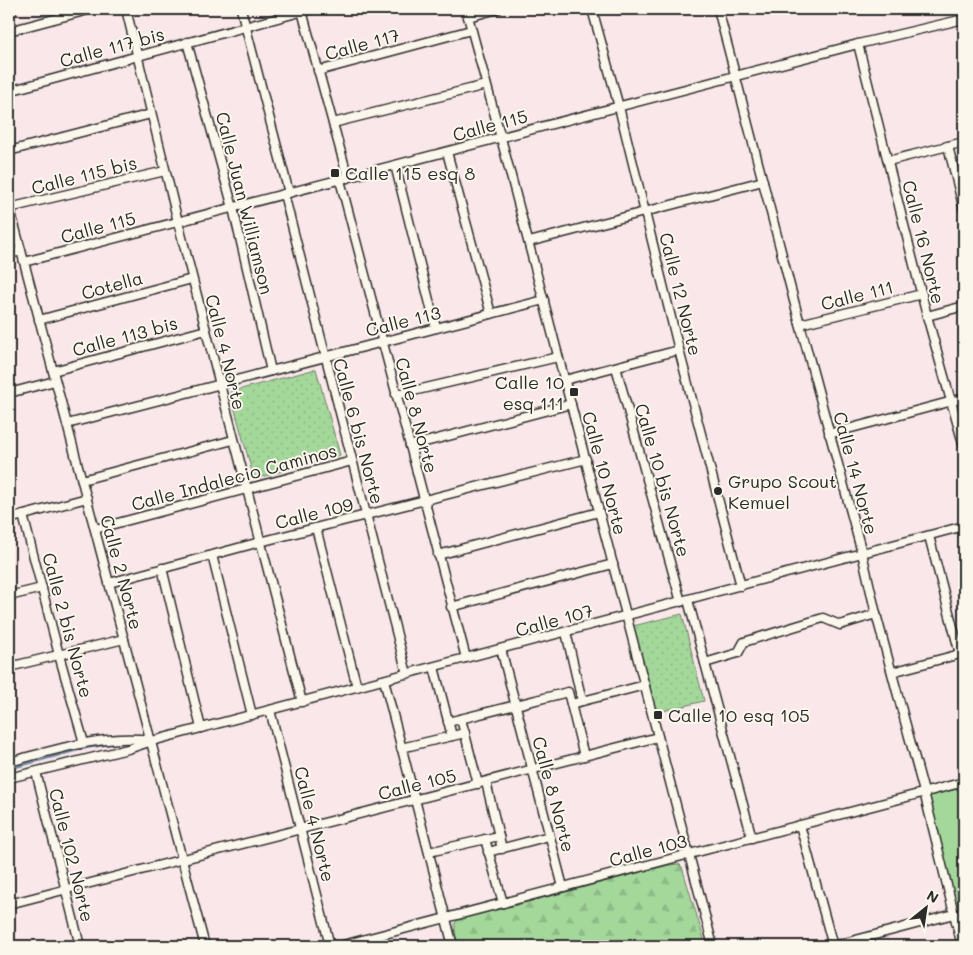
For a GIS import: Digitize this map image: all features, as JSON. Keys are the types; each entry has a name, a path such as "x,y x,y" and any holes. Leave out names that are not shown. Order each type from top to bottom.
{"street":[{"path":"9,16 13,9"},
{"path":"9,31 92,9"},
{"name":"Calle 4 Norte","path":"126,9 192,279 302,702"},
{"name":"Calle 6 bis Norte","path":"241,9 325,357 407,674"},
{"name":"Calle 117 bis","path":"9,91 311,9"},
{"path":"467,13 498,9"},
{"name":"Calle 12 Norte","path":"592,9 741,586"},
{"name":"Calle 14 Norte","path":"718,9 862,553 962,946"},
{"name":"Calle 8 Norte","path":"302,11 333,123 382,342 466,658"},
{"name":"Calle 10 Norte","path":"467,13 529,242 713,946"},
{"name":"Calle 115","path":"24,262 964,18"},
{"name":"Calle 117","path":"318,71 471,30"},
{"name":"Calle Juan Williamson","path":"188,42 233,208 271,371"},
{"name":"Calle 16 Norte","path":"858,44 927,316 964,448"},
{"path":"333,123 486,85"},
{"path":"9,150 152,114"},
{"path":"888,162 964,142"},
{"path":"948,146 964,210"},
{"path":"447,152 491,314"},
{"path":"395,165 436,328"},
{"name":"Calle 115 bis","path":"9,207 165,171"},
{"path":"529,242 762,181"},
{"name":"Calle 2 Norte","path":"9,207 152,740 205,946"},
{"path":"9,254 21,251"},
{"name":"Cotella","path":"39,320 192,279"},
{"name":"Calle 111","path":"800,324 922,294"},
{"name":"Calle 113","path":"67,424 544,300"},
{"path":"927,316 964,306"},
{"name":"Calle 113 bis","path":"53,371 206,330"},
{"path":"565,380 679,350"},
{"path":"396,395 558,357"},
{"name":"Calle 10 bis Norte","path":"616,367 684,601 705,663 752,838"},
{"path":"9,392 56,381"},
{"path":"829,434 964,398"},
{"path":"410,446 571,404"},
{"path":"82,480 233,440"},
{"name":"Calle 109","path":"109,582 586,459"},
{"name":"Calle Indalecio Caminos","path":"95,529 352,461"},
{"path":"9,519 87,498"},
{"path":"438,554 600,512"},
{"name":"Calle 2 bis Norte","path":"23,516 59,656 84,743"},
{"name":"Calle 107","path":"152,740 964,526"},
{"path":"316,528 357,687"},
{"path":"892,672 962,653 929,536"},
{"path":"212,555 252,715"},
{"path":"451,607 613,564"},
{"path":"162,568 201,728"},
{"path":"9,596 42,588"},
{"path":"705,663 738,653 744,642 823,618 840,625 876,614"},
{"path":"566,632 582,701"},
{"path":"9,667 124,640"},
{"name":"Calle 8 Norte","path":"500,649 563,887"},
{"path":"434,667 452,736"},
{"path":"384,680 453,946"},
{"path":"571,704 645,685"},
{"path":"448,722 568,692 584,756"},
{"name":"Calle 4 Norte","path":"270,710 330,946"},
{"path":"461,719 478,784"},
{"path":"401,748 464,733"},
{"path":"9,762 84,743 125,738 152,740"},
{"name":"Calle 105","path":"9,904 65,888 182,860 658,738"},
{"path":"9,778 128,749 152,740"},
{"name":"Calle 102 Norte","path":"36,772 80,946"},
{"path":"486,782 502,848"},
{"name":"Calle 103","path":"339,946 964,782"},
{"path":"800,825 833,946 954,914"},
{"path":"429,852 499,836"},
{"path":"488,852 549,836"},
{"path":"485,839 503,903"}],"green space":[{"path":"316,369 340,455 254,479 230,392"},
{"path":"682,614 704,701 655,713 633,626"},
{"path":"964,787 964,938 927,797"},
{"path":"679,864 682,867 706,946 458,946 455,923 458,920"}],"waterway":[{"path":"9,769 86,748 118,743"}],"place":[{"name":"Calle 115 esq 8","path":"335,173"},
{"name":"Calle 10 esq 111","path":"574,392"},
{"name":"Grupo Scout Kemuel","path":"718,491"},
{"name":"Calle 10 esq 105","path":"658,715"}]}
